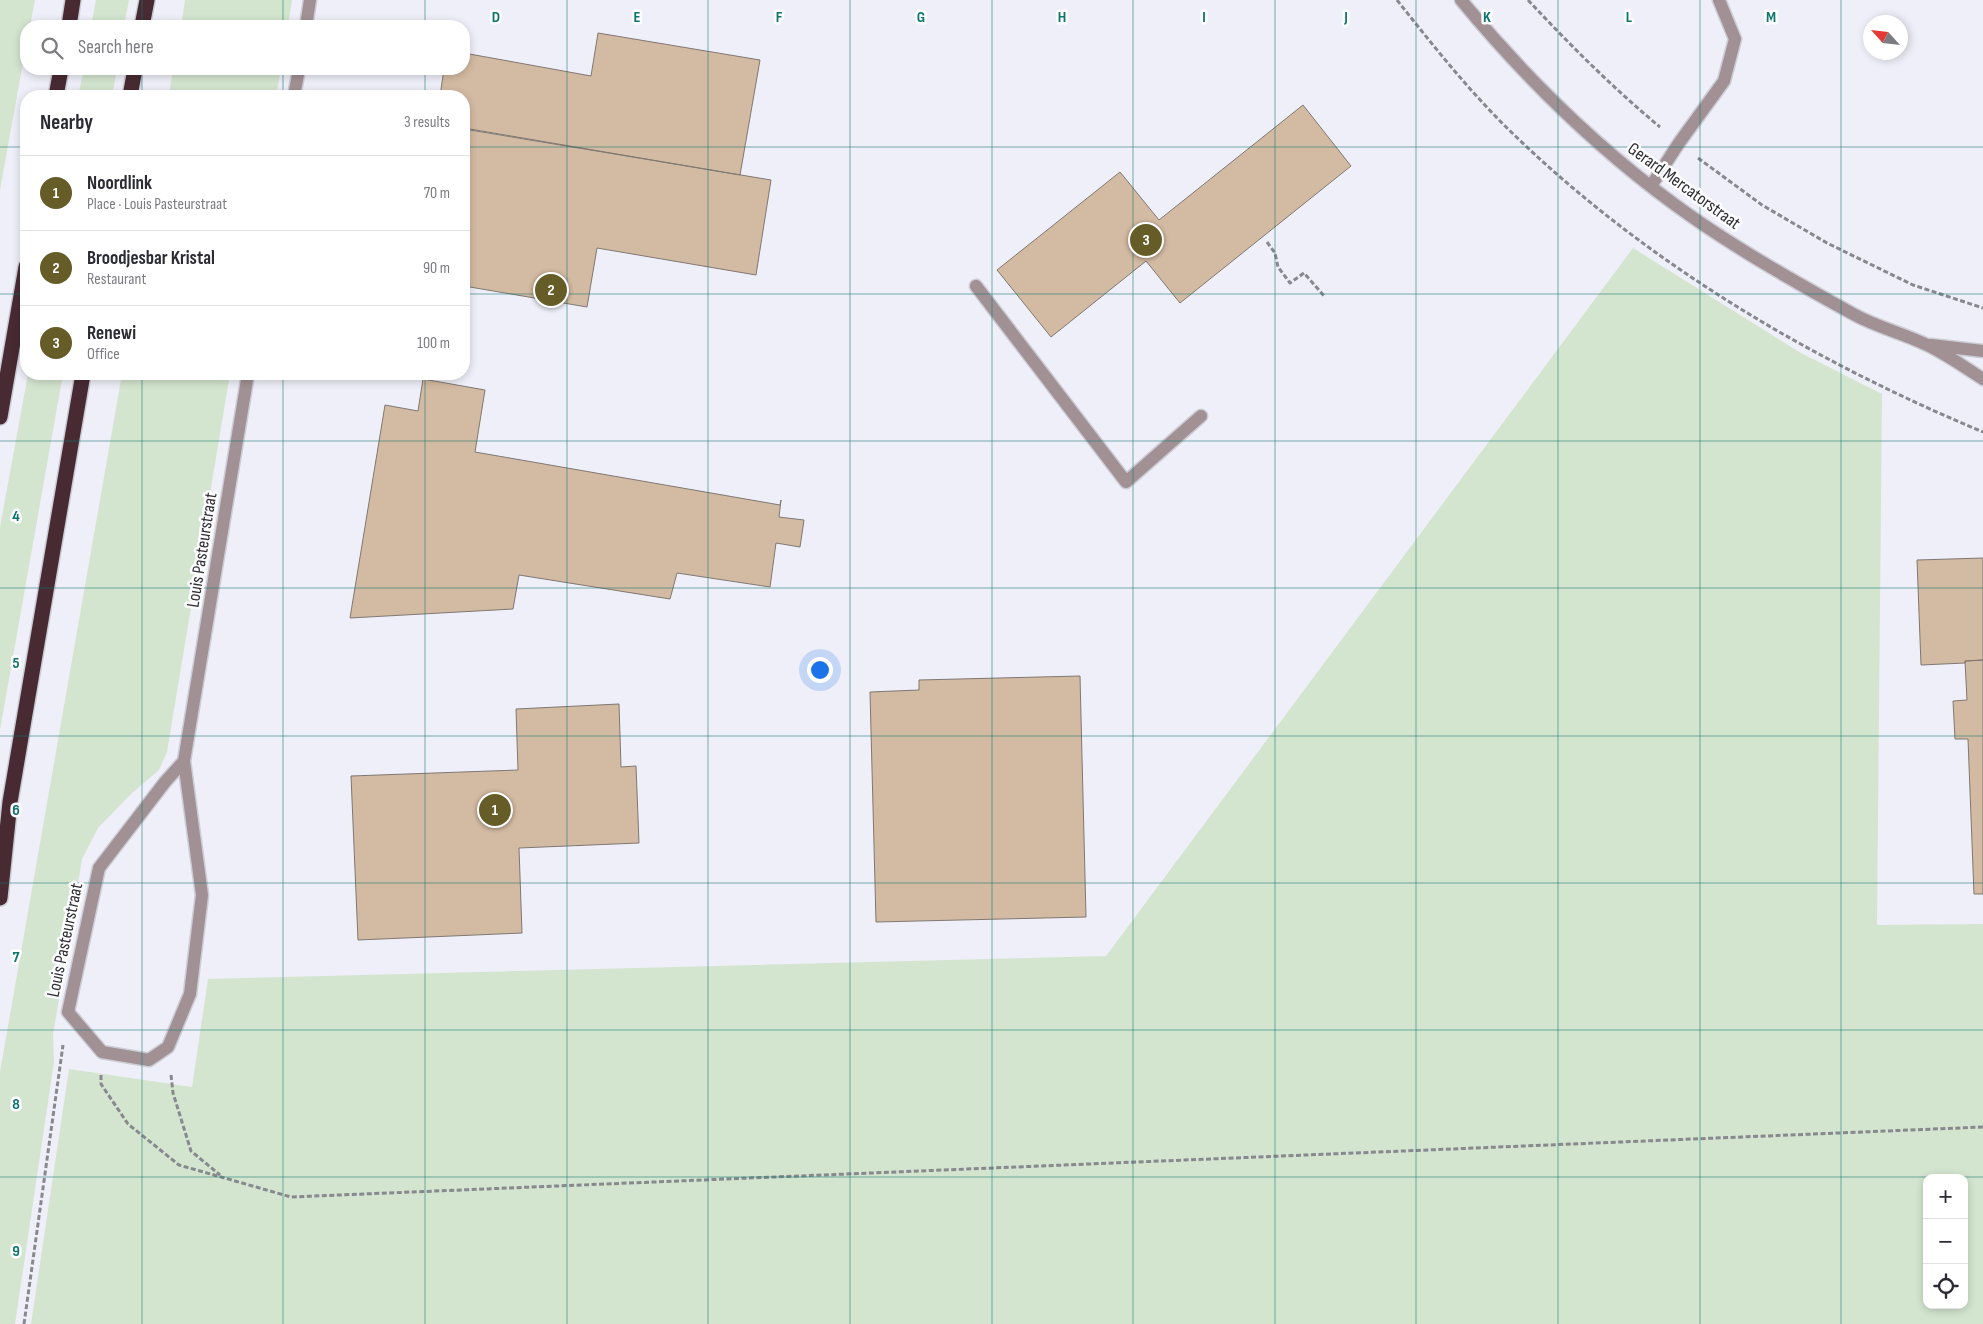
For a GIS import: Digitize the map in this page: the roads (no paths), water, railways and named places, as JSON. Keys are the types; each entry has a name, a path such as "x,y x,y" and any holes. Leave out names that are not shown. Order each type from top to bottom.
{"highway":[{"path":"70,20 73,0"},
{"path":"143,20 147,0"},
{"path":"57,90 60,75"},
{"path":"131,90 134,75"},
{"path":"0,417 20,302"},
{"path":"0,898 10,802 82,380"}],"street":[{"path":"307,20 310,0"},
{"name":"Gerard Mercatorstraat","path":"1461,0 1483,27 1547,94 1621,162 1674,204 1730,242 1857,316 1926,344 1983,379"},
{"path":"1651,186 1724,81 1735,39 1719,0"},
{"path":"295,90 297,75"},
{"path":"976,286 1126,482 1201,416"},
{"name":"Gerard Mercatorstraat","path":"1926,344 1983,351"},
{"name":"Louis Pasteurstraat","path":"184,761 165,782 98,868 68,1012 102,1052 149,1060 168,1047 190,994 202,895 184,761 247,380"}],"place":[{"name":"Renewi","path":"1146,240"},
{"name":"Broodjesbar Kristal","path":"551,290"},
{"name":"Noordlink","path":"495,810"}]}
